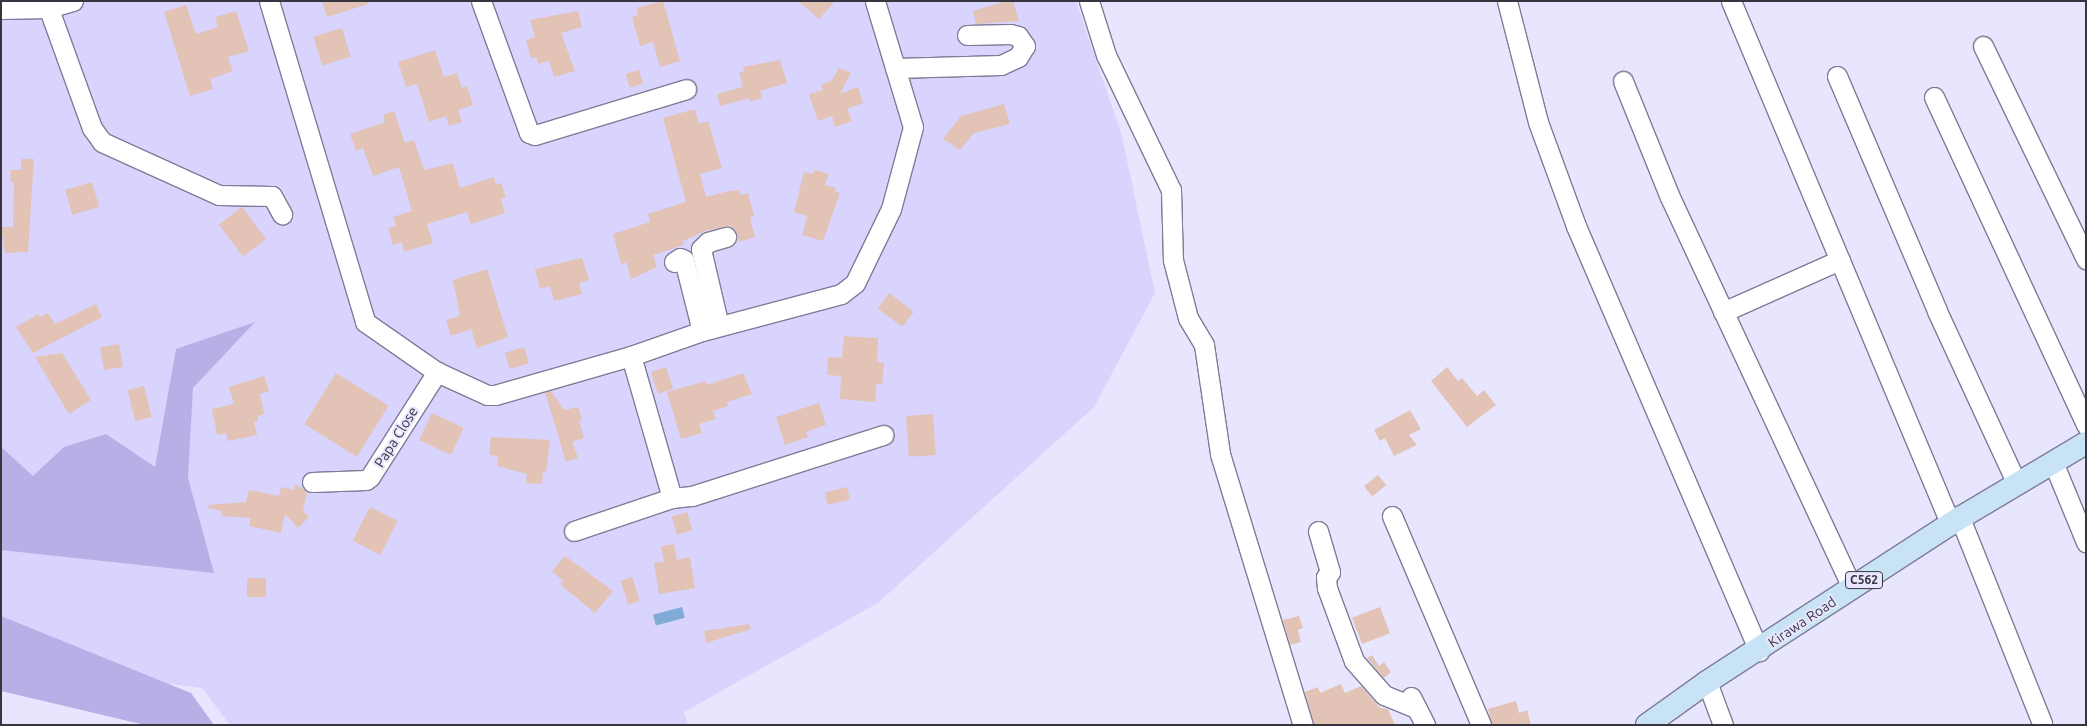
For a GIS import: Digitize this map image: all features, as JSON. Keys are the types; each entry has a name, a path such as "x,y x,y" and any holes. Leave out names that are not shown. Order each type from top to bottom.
{"main road":[{"name":"Kirawa Road","path":"1647,725 1707,682 1759,651 1852,588 2086,443"}],"street":[{"path":"1,9 73,1"},
{"path":"269,1 365,322 437,372 487,395 495,395 631,356 711,328 842,294 855,282 891,209 912,127 875,1"},
{"path":"482,1 529,133 535,135 686,89"},
{"path":"1089,1 1106,55 1171,190 1172,260 1188,318 1204,345 1220,454 1303,725"},
{"path":"1507,1 1538,122 1576,226 1759,651"},
{"path":"1731,1 1840,260 1956,522 2042,723"},
{"path":"47,5 92,128 102,142 219,195 272,196 282,214"},
{"path":"895,68 1002,65 1018,57 1025,46 1018,36 1010,34 967,35"},
{"path":"1983,46 2086,259"},
{"path":"1837,76 1936,311 2017,484"},
{"path":"1623,81 1669,195 1852,588"},
{"path":"1934,97 2086,425"},
{"path":"711,328 701,249 708,242 726,237"},
{"path":"674,262 680,258 684,260 711,328"},
{"path":"1723,312 1840,260"},
{"path":"631,356 672,498"},
{"name":"Papa Close","path":"312,482 366,480 370,477 437,372"},
{"path":"574,531 672,498 692,496 883,435"},
{"path":"2053,462 2086,542"},
{"path":"1392,516 1481,725"},
{"path":"1318,531 1330,572 1326,578 1327,588 1354,661 1384,695 1417,709"},
{"path":"1707,682 1723,725"}],"shaded area":[{"path":"1,1 1076,1 1122,136 1155,293 1094,407 878,603 684,712 688,725 230,725 202,688 1,661"},
{"path":"255,322 193,388 188,478 214,573 1,550 1,447 33,476 64,447 106,434 155,467 176,349"},
{"path":"1,616 191,693 214,725 145,725 1,691"}],"water":[{"path":"682,607 685,618 656,625 653,615"}],"building":[{"path":"322,1 368,1 368,4 327,17"},
{"path":"663,1 680,61 660,67 653,42 640,46 632,17 638,15 636,8"},
{"path":"798,1 835,1 819,19"},
{"path":"1006,1 1013,1 1019,21 976,24 973,11"},
{"path":"186,5 196,34 218,27 215,17 236,11 249,51 228,57 233,71 210,79 213,89 190,96 164,12"},
{"path":"578,11 582,27 561,33 575,71 554,77 549,61 538,64 536,57 531,58 526,40 535,37 530,20"},
{"path":"342,28 351,57 322,65 313,37"},
{"path":"435,50 444,77 457,73 462,88 467,86 473,105 458,110 462,122 449,126 446,116 429,122 417,84 406,87 398,62"},
{"path":"780,60 787,83 760,91 762,98 750,102 749,98 720,106 717,94 743,87 739,73 744,71 743,67"},
{"path":"839,68 851,73 840,94 858,87 863,103 847,109 852,121 835,127 832,116 818,121 809,94 823,90 821,85 832,80"},
{"path":"639,70 643,83 630,87 626,74"},
{"path":"1004,104 1010,124 974,133 960,150 943,139 961,116"},
{"path":"695,109 699,124 708,121 722,168 700,174 706,197 739,190 740,195 748,193 754,216 750,217 755,237 739,242 735,229 728,226 705,231 683,241 684,245 653,255 657,267 631,279 626,262 621,264 613,234 650,222 648,214 686,202 663,118"},
{"path":"394,111 405,143 414,140 424,170 453,163 460,188 494,177 496,184 501,183 506,197 501,199 505,213 471,224 467,212 427,224 433,243 404,252 402,242 393,245 388,228 396,226 393,217 412,211 399,167 373,176 363,148 356,151 350,134 385,122 383,115"},
{"path":"21,159 34,159 28,252 5,253 1,227 13,227 14,182 11,183 10,170 21,170"},
{"path":"814,170 829,174 825,185 836,188 835,192 840,193 823,241 802,235 807,216 794,212 804,172 813,174"},
{"path":"92,182 99,207 72,215 65,190"},
{"path":"242,207 266,239 243,256 219,224"},
{"path":"582,258 589,280 579,283 582,294 554,301 550,286 540,289 535,269"},
{"path":"487,269 508,337 477,348 471,329 451,336 446,320 460,316 453,280"},
{"path":"889,293 914,312 902,327 878,308"},
{"path":"96,304 102,317 33,353 16,327 38,314 40,317 48,313 55,324"},
{"path":"844,336 878,338 877,362 884,363 882,384 876,384 875,402 840,399 841,376 827,375 828,357 842,358"},
{"path":"119,344 123,367 104,370 100,347"},
{"path":"524,347 529,363 510,369 505,353"},
{"path":"62,353 91,400 69,414 35,357"},
{"path":"666,367 673,389 658,394 651,372"},
{"path":"1447,367 1458,381 1462,378 1477,396 1484,390 1496,405 1467,427 1431,381"},
{"path":"336,373 389,406 357,457 304,424"},
{"path":"743,373 752,394 727,402 728,406 713,411 716,419 699,424 702,433 681,439 667,392 706,381 707,385"},
{"path":"264,376 269,391 260,394 264,414 257,416 258,421 254,422 257,435 228,441 226,433 217,435 212,409 234,404 229,387"},
{"path":"144,386 152,417 135,421 128,390"},
{"path":"551,391 564,410 578,407 582,419 579,420 584,438 572,442 578,458 566,462 545,392"},
{"path":"819,403 826,425 806,432 808,437 785,445 776,417"},
{"path":"1410,410 1421,429 1409,435 1417,445 1394,456 1385,438 1380,441 1374,430"},
{"path":"432,413 464,428 451,455 419,440"},
{"path":"933,414 936,455 909,457 906,416"},
{"path":"491,437 550,440 546,472 543,471 542,484 526,483 527,474 497,466 498,456 489,455"},
{"path":"1378,475 1386,485 1372,496 1364,486"},
{"path":"295,484 307,492 303,511 309,517 298,528 285,514 281,533 249,526 251,518 222,516 222,511 208,508 209,505 246,502 249,490 279,496 281,487 294,490"},
{"path":"847,487 850,500 828,505 825,492"},
{"path":"370,507 398,521 380,555 353,541"},
{"path":"687,512 692,530 677,535 672,516"},
{"path":"674,544 677,560 690,557 695,588 659,594 654,563 664,562 661,546"},
{"path":"565,556 613,591 595,613 560,584 563,581 552,571"},
{"path":"632,577 640,601 628,604 621,581"},
{"path":"247,578 266,578 266,597 247,597"},
{"path":"1380,607 1390,633 1362,644 1352,618"},
{"path":"1299,616 1303,628 1298,630 1301,642 1290,645 1283,620"},
{"path":"749,624 751,629 706,643 704,631"},
{"path":"1372,655 1379,666 1384,662 1391,672 1384,678 1367,658"},
{"path":"1341,684 1345,693 1361,686 1380,708 1388,709 1395,725 1314,725 1305,692 1318,687 1320,693"},
{"path":"1516,701 1519,713 1527,710 1531,725 1492,725 1488,709"}]}
